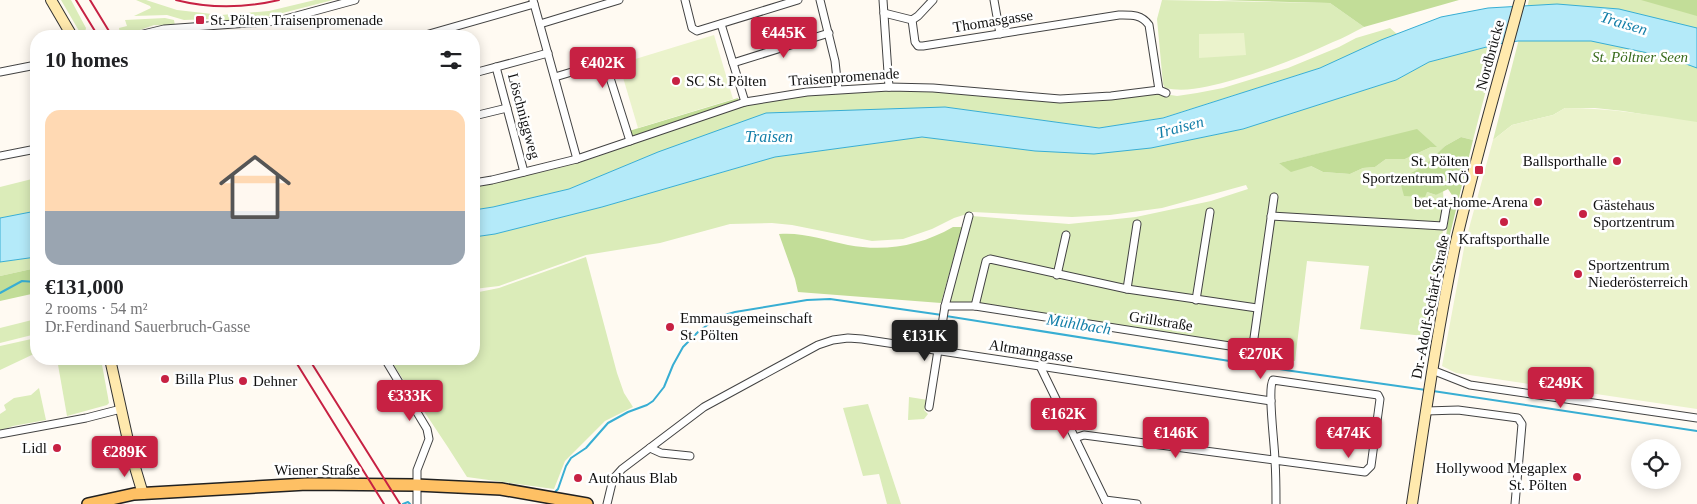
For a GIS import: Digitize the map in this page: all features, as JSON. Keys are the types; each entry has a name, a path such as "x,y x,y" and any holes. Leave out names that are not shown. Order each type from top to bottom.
{"main road":[{"name":"Wiener Straße","path":"88,504 107,499 144,494 289,484 416,485 501,490 587,504"}],"street":[{"path":"51,0 68,30"},
{"path":"161,30 278,20 355,0"},
{"path":"540,24 619,0"},
{"path":"685,0 692,28 700,31 798,0"},
{"path":"820,0 835,61 838,89"},
{"path":"883,0 890,87"},
{"path":"884,13 912,20 933,0"},
{"path":"994,0 1000,34"},
{"name":"Nordbrücke","path":"1488,117 1520,0"},
{"path":"442,30 533,2 577,159"},
{"name":"Thomasgasse","path":"912,20 915,42 918,46 1119,15 1137,16 1149,25 1163,91"},
{"path":"721,24 745,102"},
{"path":"732,63 829,34"},
{"path":"480,72 548,53"},
{"path":"555,77 606,62 630,141"},
{"path":"0,72 30,66"},
{"name":"Löschniggweg","path":"496,67 524,172"},
{"name":"Traisenpromenade","path":"480,182 577,159 745,102 776,96 838,89 890,87 933,88 1060,99 1163,91"},
{"path":"480,115 507,108"},
{"name":"Dr.-Adolf-Schärf-Straße","path":"1412,504 1432,370 1456,244 1488,117"},
{"path":"0,156 30,150"},
{"name":"Grillstraße","path":"946,306 975,306 1249,349 1253,345 1274,197"},
{"path":"1271,216 1444,226 1447,203"},
{"path":"1196,300 1210,212"},
{"path":"929,407 943,320 968,216"},
{"path":"1127,289 1137,224"},
{"path":"1058,275 1066,235"},
{"path":"975,306 986,261 990,259 1127,289 1257,308"},
{"name":"Altmanngasse","path":"608,504 613,479 622,468 704,407 818,345 833,340 862,339 1271,402"},
{"path":"111,365 135,467 144,494"},
{"path":"389,365 427,429 429,440 417,470 417,504"},
{"path":"1040,366 1106,502 1138,504"},
{"path":"1432,370 1470,385 1697,418"},
{"path":"1075,438 1084,435 1275,461 1365,472 1371,466 1380,399 1377,394 1277,379 1273,380 1271,383 1271,402 1275,461 1276,504"},
{"path":"0,434 86,418 121,409"},
{"path":"1426,410 1458,410 1518,418 1521,421 1514,504"},
{"path":"650,448 661,453 690,456"}],"green space":[{"path":"61,0 71,0 86,28 86,30 78,30"},
{"path":"136,0 146,0 177,10 221,15 269,11 315,0 333,0 267,17 212,22 211,19 184,20 167,15 134,16 151,8"},
{"path":"1162,0 1330,3 1364,27 1309,53 1233,80 1182,90 1165,88 1163,84 1157,19"},
{"path":"1217,0 1459,0 1364,27 1330,3"},
{"name":"St. Pöltner Seen","path":"1529,0 1697,0 1697,123 1623,111 1595,108 1565,108 1553,115 1512,125 1493,140"},
{"path":"1641,0 1697,0 1697,16"},
{"path":"165,18 174,20 175,26 154,25 140,30 119,30 119,28 127,26 125,20"},
{"path":"1390,28 1397,34 1320,68 1162,118 1099,128 945,107 658,152 569,189 480,209 480,184 537,173 600,156 640,139 750,104 808,95 889,90 929,91 1066,102 1102,100 1158,93 1177,96 1223,88 1288,68 1356,38"},
{"path":"1244,33 1246,55 1199,58 1199,34"},
{"name":"SC St. Pölten","path":"714,35 733,99 638,128 619,64"},
{"path":"1498,44 1473,140 1461,137 1445,146 1425,166 1407,175 1427,192 1436,195 1443,190 1444,209 1441,246 1424,336 1360,329 1369,266 1307,261 1295,361 973,309 943,308 972,216 1069,224 1136,217 1211,201 1248,189 1246,185 1162,208 1110,215 1072,217 973,212 903,239 872,241 792,225 772,223 730,224 660,243 586,255 499,286 480,288 480,236 602,207 775,157 922,137 1035,151 1151,148 1243,129 1396,80 1429,62","holes":["1417,130 1436,147 1431,147 1405,159 1386,159 1375,167 1363,168 1350,174 1323,172 1311,166 1279,163"]},
{"path":"738,98 740,103 632,139 629,131"},
{"name":"Sportzentrum Niederösterreich","path":"1565,108 1648,114 1697,122 1697,409 1456,373 1442,366 1465,243 1493,140 1512,125 1553,115"},
{"path":"1417,129 1437,147 1431,147 1405,159 1386,159 1375,167 1363,168 1350,174 1323,172 1311,166 1291,172 1279,163"},
{"path":"1461,137 1473,140 1443,263 1439,262 1442,241 1446,236 1452,195 1448,189 1436,195 1427,192 1425,197 1404,196 1401,185 1407,175 1424,166 1445,146"},
{"path":"30,180 30,212 0,218 0,187"},
{"path":"953,227 962,227 941,303 798,292 779,234 805,235 848,245 875,248 915,243 941,234"},
{"path":"586,257 617,373 624,393 633,407 605,421 565,461 554,489 467,477 394,365 480,365 480,292 499,288"},
{"path":"30,258 30,269 0,276 0,262"},
{"path":"30,269 30,294 0,301 0,276"},
{"path":"30,320 30,336 0,343 0,328"},
{"path":"30,339 30,356 0,370 0,346"},
{"path":"58,365 102,365 109,403 67,416"},
{"path":"39,388 46,420 13,426 0,431 0,414 6,410 4,405 14,398 31,395"},
{"path":"909,397 928,400 924,410 928,414 924,419 908,420"},
{"path":"868,404 901,504 887,504 879,474 863,476 843,408"}],"water":[{"name":"Traisen","path":"1557,4 1619,9 1697,28 1697,68 1667,57 1591,41 1518,41 1498,44 1429,62 1396,80 1243,129 1151,148 1094,154 1035,151 922,137 775,157 602,207 480,236 480,209 569,189 658,152 766,113 945,107 1099,128 1163,118 1320,68 1381,40 1441,17 1488,8"},
{"path":"30,212 30,258 0,262 0,218"}],"waterway":[{"path":"0,293 22,281 30,282"},
{"name":"Mühlbach","path":"553,494 558,489 566,466 571,458 586,448 608,423 653,401 664,387 683,347 698,332 718,317 735,312 807,300 830,299 942,315"},
{"name":"Mühlbach","path":"946,316 1292,371 1426,390"},
{"name":"Mühlbach","path":"1433,391 1697,431"},
{"name":"Mühlbach","path":"403,504 408,502 410,504"}],"railway":[{"path":"76,0 94,30"},
{"path":"90,0 108,30"},
{"path":"176,0 215,6 253,5 279,0"},
{"path":"298,365 384,504"},
{"path":"313,365 400,504"}],"place":[{"name":"St. Pölten Traisenpromenade","path":"200,20"},
{"name":"SC St. Pölten","path":"676,81"},
{"name":"Ballsporthalle","path":"1617,161"},
{"name":"St. Pölten Sportzentrum NÖ","path":"1479,170"},
{"name":"bet-at-home-Arena","path":"1538,202"},
{"name":"Gästehaus Sportzentrum","path":"1583,214"},
{"name":"Kraftsporthalle","path":"1504,222"},
{"name":"Sportzentrum Niederösterreich","path":"1578,274"},
{"name":"Emmausgemeinschaft St. Pölten","path":"670,327"},
{"name":"Billa Plus","path":"165,379"},
{"name":"Dehner","path":"243,381"},
{"name":"Lidl","path":"57,448"},
{"name":"Hollywood Megaplex St. Pölten","path":"1577,477"},
{"name":"Autohaus Blab","path":"578,478"}]}
